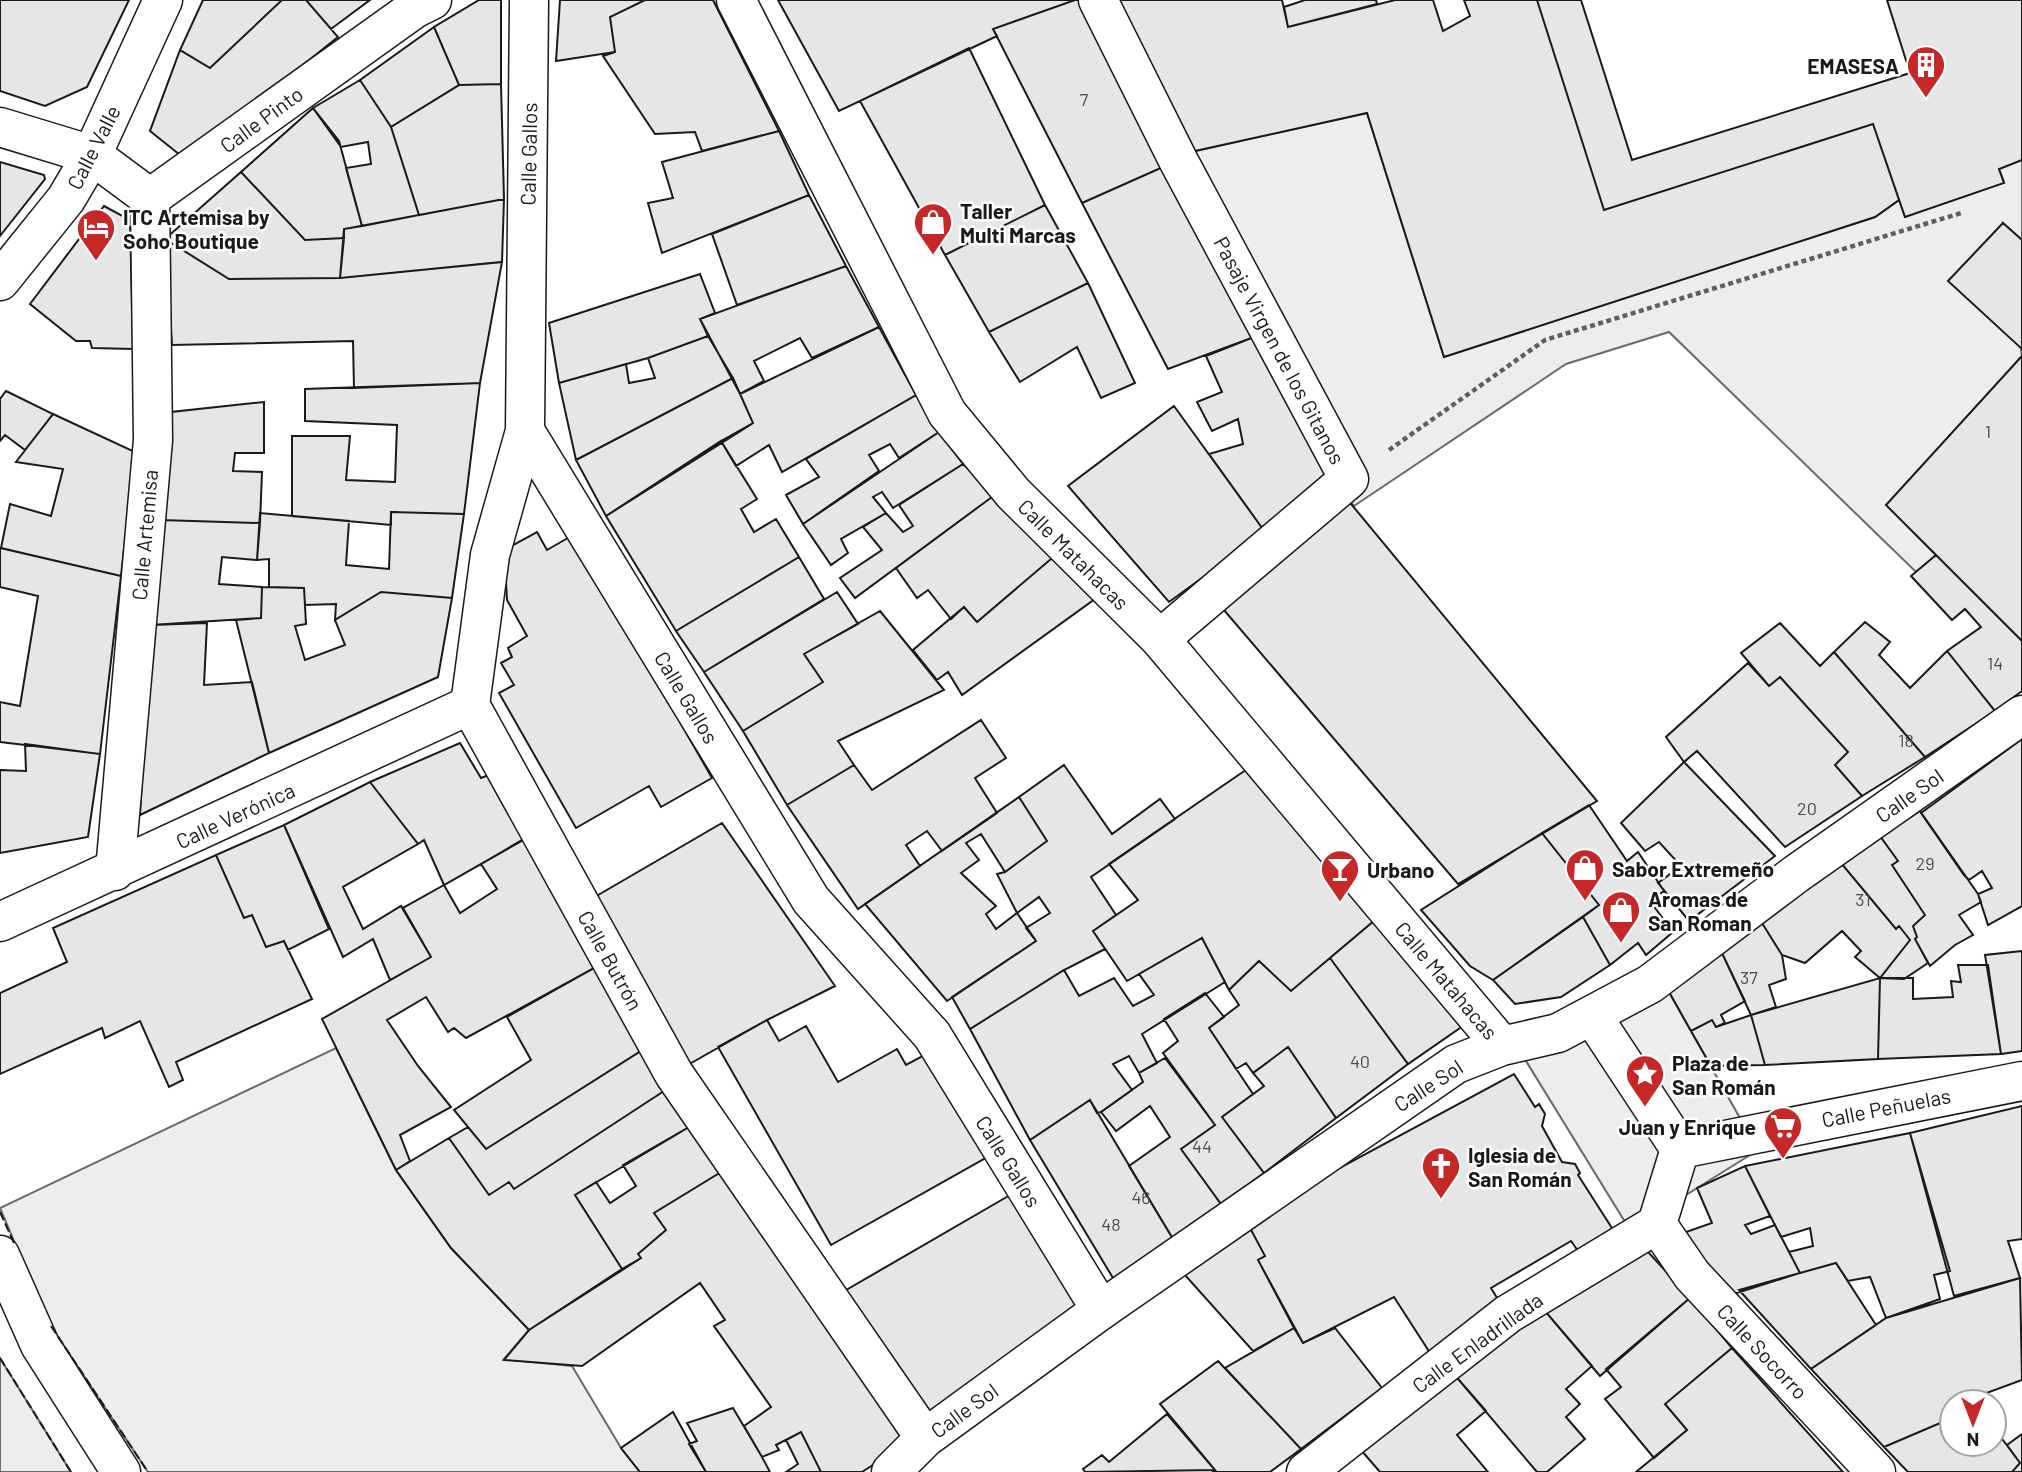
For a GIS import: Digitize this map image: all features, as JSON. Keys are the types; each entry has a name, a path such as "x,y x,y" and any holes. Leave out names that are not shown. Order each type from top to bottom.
{"street":[{"name":"Calle Valle","path":"0,281 66,198 92,155 163,0"},
{"name":"Calle Pinto","path":"150,198 403,17 432,0"},
{"name":"Calle Gallos","path":"529,0 525,430 811,900 932,1035 1101,1310"},
{"name":"Calle Matahacas","path":"736,0 947,413 1013,493 1160,639 1502,1046"},
{"name":"Pasaje Virgen de los Gitanos","path":"1098,0 1178,160 1349,479 1160,639"},
{"path":"0,127 92,155 150,198"},
{"name":"Calle Artemisa","path":"115,871 153,440 150,198"},
{"path":"470,705 490,555 525,430"},
{"name":"Calle Verónica","path":"0,922 470,705"},
{"name":"Calle Butrón","path":"470,705 674,1074 925,1438"},
{"name":"Calle Sol","path":"891,1472 925,1438 1101,1310 1456,1065 1502,1046 1558,1033 1594,1017 1650,984 1796,874 2022,715"},
{"path":"1594,1017 1680,1149 1657,1224"},
{"name":"Calle Peñuelas","path":"1680,1149 1749,1133 2022,1081"},
{"name":"Calle Enladrillada","path":"1306,1472 1349,1459 1508,1314 1657,1224"},
{"name":"Calle Socorro","path":"1657,1224 1692,1275 1876,1472"},
{"path":"0,1255 40,1345 121,1472"}],"path":[{"path":"1349,479 1545,340 1961,213"}],"shaded area":[{"path":"1367,113 1444,357 1875,217 1899,200 1905,217 2004,182 1999,169 2022,160 2022,240 2003,223 2022,356 1887,505 1936,555 1916,572 1669,332 1566,364 1354,506 1337,487 1195,151"},
{"name":"Plaza de San Román","path":"1657,971 1758,1150 1630,1230 1518,1048"},
{"path":"336,1048 396,1170 451,1248 529,1330 504,1359 572,1366 621,1448 640,1472 148,1472 48,1322 0,1208"},
{"path":"0,1358 71,1472 0,1472"}],"building":[{"path":"0,0 129,0 87,87 45,106 0,91"},
{"path":"203,0 282,0 210,68 180,50"},
{"path":"282,0 306,0 338,37 185,159 150,131 180,50 210,68"},
{"path":"306,0 370,0 331,29"},
{"path":"479,0 501,0 501,84 459,85 434,27"},
{"path":"560,0 645,0 610,17 615,52 556,61"},
{"path":"645,0 713,0 779,131 702,151 695,132 655,134 603,56 615,52 610,17"},
{"path":"778,0 1075,0 993,29 997,36 839,111"},
{"path":"1075,0 1084,0 1172,163 1082,203 993,29"},
{"path":"1119,0 1282,0 1288,27 1395,0 1433,0 1443,31 1470,16 1464,0 1537,0 1604,210 1873,124 1899,200 1875,217 1444,357 1367,113 1195,151"},
{"path":"1305,0 1376,0 1377,4 1288,27 1284,7"},
{"name":"EMASESA","path":"1537,0 1581,0 1632,160 1910,73 1887,0 2022,0 2022,160 1999,169 2004,183 1905,217 1873,124 1604,210"},
{"path":"434,27 459,85 391,127 360,80"},
{"path":"969,48 1045,205 945,255 860,101"},
{"path":"360,80 391,127 419,215 362,226 346,168 371,164 368,142 341,147 313,108"},
{"path":"501,84 504,199 419,215 391,127 459,85"},
{"path":"313,108 339,141 362,226 344,229 344,238 305,240 241,172"},
{"path":"779,131 809,195 662,253 648,203 673,198 662,162"},
{"path":"0,162 44,175 45,179 0,236"},
{"path":"1163,167 1254,337 1168,369 1082,203"},
{"path":"241,172 305,240 344,238 340,278 229,279 165,239"},
{"path":"809,195 846,266 737,305 712,234"},
{"path":"504,199 502,262 340,278 344,229"},
{"path":"1045,205 1088,283 989,332 945,255"},
{"name":"ITC Artemisa by Soho Boutique","path":"104,206 130,220 133,349 92,348 90,341 76,341 30,304"},
{"path":"2003,223 2022,240 2022,349 1948,281"},
{"path":"165,239 229,279 340,278 502,262 480,383 354,388 353,341 172,345"},
{"path":"846,266 879,327 812,358 800,338 754,361 764,381 740,394 700,319"},
{"path":"700,274 715,313 700,319 708,336 648,358 559,383 549,323"},
{"path":"1088,283 1135,383 1101,398 1077,347 1020,382 989,332"},
{"path":"879,327 916,395 782,472 769,445 736,466 721,441 753,423 740,394"},
{"path":"708,336 733,378 576,460 559,383 626,364 629,383 655,378 648,358"},
{"path":"1254,337 1329,475 1265,532 1209,454 1243,444 1238,419 1212,431 1197,402 1222,392 1206,356"},
{"path":"2022,356 2022,641 1886,505"},
{"path":"733,378 753,423 606,516 576,460"},
{"path":"480,383 464,514 391,512 391,525 292,516 292,436 350,436 346,480 395,482 397,425 305,421 305,389"},
{"path":"6,391 53,414 25,450 5,435 0,441 0,399"},
{"path":"916,395 939,432 899,458 890,444 869,455 879,471 803,524 786,495 819,477 806,459"},
{"path":"264,402 264,453 235,453 233,471 262,472 260,523 161,520 171,412"},
{"path":"1174,406 1265,532 1169,602 1068,486"},
{"path":"53,414 135,452 121,576 1,548 10,504 51,516 63,469 16,462"},
{"path":"939,432 963,464 893,508 882,492 873,497 886,513 841,539 848,553 831,565 803,524"},
{"path":"721,441 757,499 741,509 754,532 776,519 799,557 676,631 606,516"},
{"path":"963,464 996,494 855,598 840,578 882,550 863,527 886,513 903,532 913,526 899,505"},
{"path":"1337,487 1597,801 1458,884 1212,596"},
{"path":"996,494 1058,553 977,622 964,607 951,619 928,590 917,598 896,568"},
{"path":"391,512 464,514 452,598 381,592 335,620 336,604 305,605 304,588 269,587 269,559 257,560 260,513 349,521 346,565 389,569"},
{"path":"161,520 260,523 257,560 222,557 219,584 262,587 261,618 151,625"},
{"path":"537,532 547,550 573,535 712,778 661,807 649,786 576,828 499,693 514,685 501,663 512,657 508,648 527,636 507,600 504,550"},
{"path":"0,548 121,576 100,754 0,742 0,702 20,706 38,596 0,587"},
{"path":"1058,553 1099,596 962,695 948,672 937,680 913,650 964,607 977,622"},
{"path":"1936,555 2022,641 2022,691 1995,711 1947,651 1981,627 1965,609 1952,620 1911,576"},
{"path":"799,557 824,599 704,672 676,631"},
{"path":"262,587 304,588 306,624 295,626 305,660 345,645 335,620 381,592 452,598 438,677 269,753 236,620 261,618"},
{"path":"837,592 858,624 804,654 823,682 743,731 704,672"},
{"path":"880,611 944,690 838,741 854,765 787,805 743,731 823,682 804,654"},
{"path":"1865,622 1890,642 1879,655 1910,688 1947,651 1995,711 1925,757 1834,652"},
{"path":"207,623 204,685 252,682 269,753 140,815 151,625"},
{"path":"1780,623 1820,666 1834,652 1925,757 1862,796 1835,765 1848,752 1780,677 1769,686 1741,653"},
{"path":"1748,663 1769,686 1780,677 1848,752 1835,765 1862,796 1785,847 1697,751 1684,762 1666,737"},
{"path":"981,720 1006,758 975,778 997,813 942,851 927,831 906,845 920,866 858,909 787,805 854,765 872,790"},
{"path":"2022,739 2022,906 1988,925 1978,894 1992,888 1982,871 1969,880 1921,813"},
{"path":"460,743 481,778 491,774 525,839 444,885 424,840 418,844 370,782"},
{"path":"25,744 100,754 88,837 0,853 0,770 26,771"},
{"path":"1684,762 1775,856 1689,921 1658,883 1681,866 1659,842 1645,851 1621,823"},
{"path":"1064,765 1112,834 1160,799 1175,819 1091,877 1116,915 1093,931 1105,949 1064,970 970,1029 952,997 1036,941 1026,928 1050,913 1039,897 1017,913 997,874 1005,872 1047,841 1019,797"},
{"path":"1253,765 1381,915 1291,991 1259,961 1229,990 1202,938 1127,981 1093,931 1138,900 1109,864"},
{"path":"370,782 418,844 343,887 363,929 401,906 431,957 390,980 373,939 343,957 284,825"},
{"path":"1019,797 1047,841 1005,872 981,834 966,843 979,860 961,873 996,906 986,914 996,929 1017,913 1036,941 947,1001 865,904"},
{"path":"1589,805 1627,861 1638,852 1664,891 1650,901 1673,932 1646,955 1638,943 1610,965 1583,917 1599,905 1542,833"},
{"path":"1920,811 1981,902 1959,915 1973,935 1955,945 1930,966 1915,939 1917,937 1913,926 1925,915 1892,865 1898,861 1880,836"},
{"path":"722,823 835,986 767,1020 686,1066 593,898"},
{"path":"284,825 329,929 288,950 284,941 266,947 252,915 244,918 216,855"},
{"path":"1542,833 1599,905 1493,980 1470,966 1421,910"},
{"path":"529,836 596,967 466,1038 454,1028 448,1032 426,997 387,1020 418,1066 451,1107 400,1135 410,1161 396,1170 322,1019 431,957 403,908 444,885 460,913 497,889 481,864"},
{"path":"1880,836 1898,861 1892,865 1925,915 1913,926 1917,937 1915,939 1928,963 1904,979 1880,978 1910,940 1899,926 1896,929 1841,863"},
{"path":"216,855 244,918 252,915 266,947 284,941 312,999 176,1062 183,1080 169,1087 140,1021 105,1038 102,1028 0,1074 0,993 67,962 53,928"},
{"path":"1841,863 1896,929 1899,926 1910,940 1880,978 1855,957 1861,951 1842,931 1805,963 1782,955 1762,923"},
{"path":"1381,915 1470,1021 1408,1064 1330,958"},
{"path":"1583,917 1610,965 1561,997 1515,1004 1493,980"},
{"path":"1762,923 1782,955 1786,979 1769,985 1776,1007 1751,1015 1721,951"},
{"path":"1202,938 1225,982 1142,1034 1157,1063 1139,1073 1129,1056 1113,1064 1132,1090 1097,1113 1090,1100 1030,1140 970,1029 1064,970 1079,996 1114,978 1133,1006 1154,995 1139,974"},
{"path":"1721,951 1745,1001 1721,1015 1725,1023 1716,1027 1712,1020 1691,1031 1668,990"},
{"path":"2022,951 2022,1051 2001,1054 1985,955"},
{"path":"1330,958 1408,1064 1336,1118 1288,1047 1253,1073 1246,1063 1236,1069 1209,1028 1239,1005 1229,990 1259,961 1291,991"},
{"path":"1958,965 1988,965 2001,1054 1878,1059 1880,978 1913,978 1913,999 1953,997 1951,981 1961,982"},
{"path":"596,967 641,1051 486,1149 454,1110 531,1060 507,1017"},
{"path":"1880,978 1878,1059 1765,1065 1751,1015"},
{"path":"1205,993 1224,1017 1209,1028 1253,1094 1222,1117 1264,1173 1221,1204 1181,1149 1215,1125 1163,1053 1178,1041 1164,1019"},
{"path":"1751,1015 1765,1065 1711,1066 1691,1031 1712,1020 1716,1027"},
{"path":"767,1020 779,1041 806,1026 838,1082 897,1049 906,1065 930,1052 989,1156 831,1245 718,1047"},
{"path":"1288,1047 1336,1118 1264,1173 1222,1117 1264,1086 1253,1073"},
{"path":"641,1051 664,1091 514,1189 509,1182 489,1195 449,1138 468,1127 486,1149"},
{"path":"1165,1058 1215,1125 1181,1149 1221,1204 1173,1239 1129,1166 1170,1137 1150,1106 1116,1131 1101,1112 1143,1082 1139,1073"},
{"name":"Iglesia de San Román","path":"1514,1074 1535,1107 1539,1104 1545,1114 1542,1126 1562,1162 1575,1164 1580,1173 1578,1175 1617,1236 1583,1258 1571,1241 1491,1288 1499,1301 1432,1356 1394,1297 1303,1343 1258,1260 1265,1256 1249,1226 1332,1172"},
{"path":"664,1091 689,1127 575,1195 622,1269 529,1330 451,1248 396,1170 449,1138 489,1195 509,1182 514,1189"},
{"path":"1090,1100 1173,1239 1113,1278 1030,1140"},
{"path":"2022,1106 2022,1239 2008,1241 2020,1278 1954,1296 1910,1133"},
{"path":"689,1127 721,1172 654,1213 666,1230 638,1254 641,1258 622,1269 575,1195 596,1182 610,1203 636,1186 623,1165"},
{"path":"1910,1133 1950,1271 1934,1275 1940,1299 1886,1318 1870,1277 1848,1281 1836,1263 1800,1273 1789,1252 1813,1246 1810,1228 1781,1237 1745,1166"},
{"path":"1745,1166 1770,1216 1745,1225 1751,1234 1775,1225 1800,1273 1724,1297 1686,1232 1712,1223 1697,1188"},
{"path":"721,1172 902,1436 902,1446 862,1472 821,1472 801,1432 776,1445 779,1450 762,1457 744,1426 771,1407 714,1326 725,1320 700,1283 582,1366 504,1360 529,1330 641,1258 638,1254 666,1230 654,1213"},
{"path":"1017,1191 1082,1304 929,1420 841,1293"},
{"path":"1249,1226 1265,1256 1258,1260 1294,1328 1253,1351 1184,1274"},
{"path":"1640,1243 1690,1298 1600,1376 1539,1304"},
{"path":"1836,1263 1876,1325 1811,1369 1739,1290"},
{"path":"2020,1278 2022,1380 2000,1388 1938,1388 1938,1424 1884,1447 1811,1369 1886,1318"},
{"path":"1690,1298 1732,1348 1665,1404 1687,1430 1654,1458 1605,1399 1621,1387 1606,1369"},
{"path":"1539,1304 1592,1366 1566,1389 1580,1404 1566,1417 1585,1439 1547,1472 1537,1472 1452,1372"},
{"path":"1294,1328 1303,1343 1335,1328 1382,1388 1301,1449 1225,1368"},
{"path":"1732,1348 1843,1472 1636,1472 1687,1430 1665,1404"},
{"path":"1218,1361 1301,1449 1270,1472 1213,1472 1215,1470 1160,1404"},
{"path":"1452,1372 1486,1411 1457,1435 1488,1472 1380,1472 1361,1450"},
{"path":"733,1408 770,1472 706,1472 689,1444 697,1441 687,1423"},
{"path":"673,1412 706,1472 640,1472 621,1448"},
{"path":"1167,1414 1215,1470 1085,1472 1083,1469 1102,1455 1109,1462"},
{"path":"1938,1424 1938,1458 2008,1458 2008,1447 2020,1463 2012,1472 1908,1472 1884,1447"},
{"path":"801,1432 821,1472 786,1472 798,1464 786,1440"},
{"path":"2022,1434 2022,1472 2012,1472 2020,1463 2008,1444"}],"fence":[{"path":"0,1212 14,1243"},
{"path":"51,1326 148,1472"},
{"path":"0,1358 71,1472"}],"place":[{"name":"EMASESA","path":"1926,99"},
{"name":"Taller Multi Marcas","path":"933,256"},
{"name":"ITC Artemisa by Soho Boutique","path":"96,262"},
{"name":"Sabor Extremeño","path":"1585,902"},
{"name":"Urbano","path":"1340,903"},
{"name":"Aromas de San Roman","path":"1621,944"},
{"name":"Plaza de San Román","path":"1645,1108"},
{"name":"Juan y Enrique","path":"1783,1160"},
{"name":"Iglesia de San Román","path":"1441,1200"}]}
